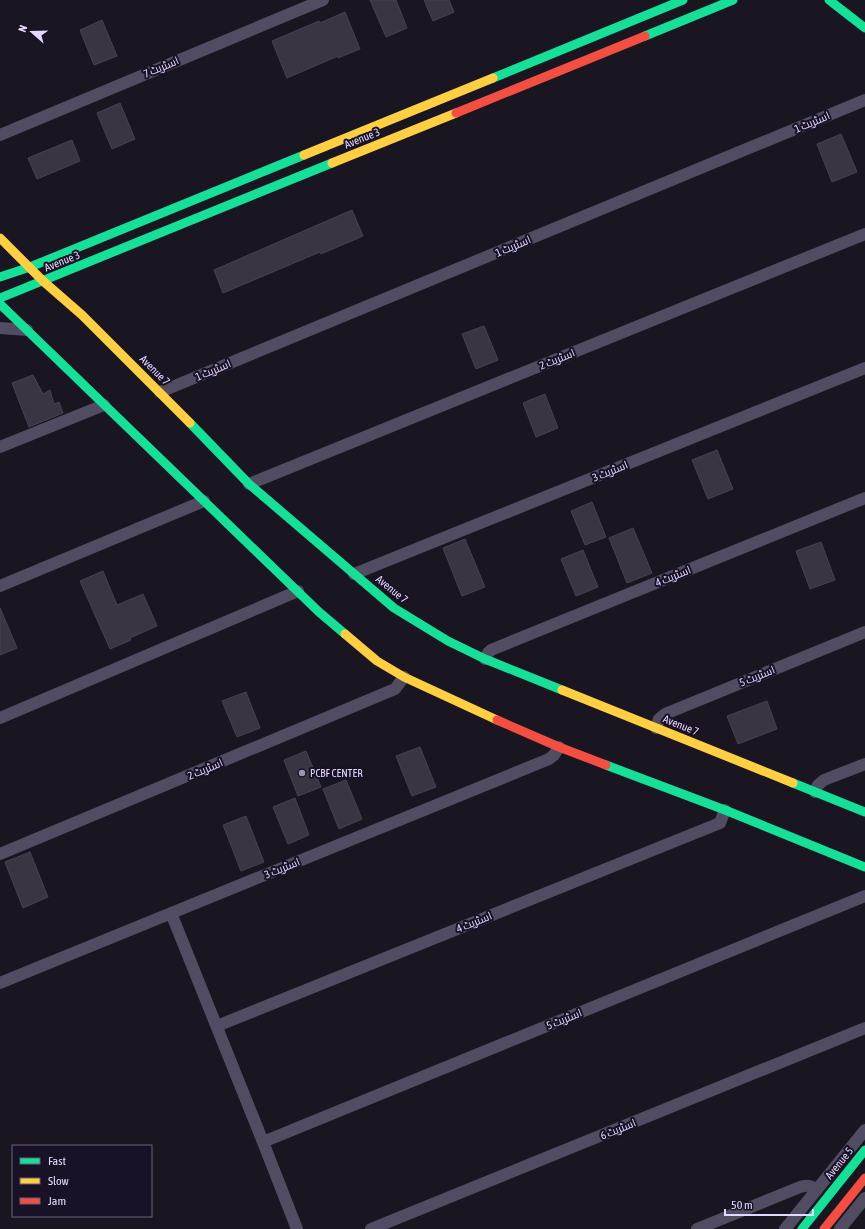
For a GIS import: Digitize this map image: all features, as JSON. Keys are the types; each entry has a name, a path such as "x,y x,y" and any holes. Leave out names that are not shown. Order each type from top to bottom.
{"main road":[{"name":"Avenue 3","path":"0,277 30,267 683,0"},
{"name":"Avenue 3","path":"0,298 733,0"},
{"path":"829,0 865,28"},
{"name":"Avenue 7","path":"0,238 160,392 249,484 394,608 418,624 485,659 865,812"},
{"path":"0,304 298,591 335,626 377,661 404,677 474,710 559,747 725,810 865,867"},
{"name":"Avenue 5","path":"802,1229 865,1150"},
{"path":"824,1229 865,1178"}],"street":[{"name":"اسٹریٹ 7","path":"0,135 322,0"},
{"name":"اسٹریٹ 1","path":"160,392 865,100"},
{"name":"اسٹریٹ 2","path":"249,484 865,234"},
{"path":"0,328 27,330"},
{"name":"اسٹریٹ 3","path":"354,574 865,368"},
{"path":"0,447 104,405"},
{"name":"اسٹریٹ 4","path":"485,659 491,650 865,498"},
{"path":"0,586 204,501"},
{"path":"0,718 298,591"},
{"name":"اسٹریٹ 5","path":"656,728 658,719 665,714 865,632"},
{"name":"اسٹریٹ 2","path":"0,854 395,689 404,677"},
{"name":"اسٹریٹ 3","path":"0,983 549,759 554,755 559,747"},
{"path":"815,792 818,785 824,780 865,764"},
{"name":"اسٹریٹ 4","path":"217,1026 720,823 725,810"},
{"name":"اسٹریٹ 5","path":"263,1142 865,896"},
{"path":"171,913 297,1229"},
{"name":"اسٹریٹ 6","path":"371,1229 865,1028"},
{"path":"785,1229 865,1130"},
{"path":"697,1229 806,1185 812,1186 817,1190"},
{"path":"840,1229 865,1198"}],"building":[{"path":"370,0 396,0 407,28 386,37"},
{"path":"424,0 449,0 454,12 433,21"},
{"path":"345,12 360,49 338,58 338,56 287,78 272,41 319,21 320,23"},
{"path":"102,20 117,56 94,65 80,30"},
{"path":"120,103 135,139 112,149 97,113"},
{"path":"841,134 857,172 832,182 817,144"},
{"path":"72,140 80,161 37,179 28,158"},
{"path":"352,210 363,236 321,254 320,252 223,293 214,270"},
{"path":"484,326 498,360 476,369 462,334"},
{"path":"33,375 43,394 50,390 54,404 59,402 63,413 29,427 12,383"},
{"path":"545,394 558,428 536,437 523,403"},
{"path":"717,450 733,489 708,499 692,460"},
{"path":"592,502 606,537 585,545 571,511"},
{"path":"633,528 652,573 627,583 609,538"},
{"path":"465,539 485,587 462,596 443,548"},
{"path":"821,542 835,580 810,589 796,551"},
{"path":"583,550 598,587 576,596 561,559"},
{"path":"103,571 117,605 143,594 157,626 110,649 80,581"},
{"path":"0,608 17,648 0,655"},
{"path":"246,692 260,728 237,737 222,701"},
{"path":"767,701 777,729 738,744 727,716"},
{"path":"420,747 436,787 412,796 396,756"},
{"name":"PCBF CENTER","path":"306,751 321,787 298,796 284,760"},
{"path":"346,780 362,819 339,829 323,789"},
{"path":"295,798 309,835 288,844 273,807"},
{"path":"246,816 264,862 241,871 223,825"},
{"path":"30,852 48,897 23,908 5,862"}],"traffic: fast":[{"path":"493,78 683,0"},
{"path":"645,36 733,0"},
{"path":"829,0 865,28"},
{"path":"0,277 30,267 304,155"},
{"path":"0,298 332,163"},
{"path":"0,304 319,612 345,634"},
{"path":"190,423 249,484 394,608 448,641 485,659 562,690"},
{"path":"606,765 725,810 865,867"},
{"path":"793,783 865,812"},
{"path":"802,1229 865,1150"}],"traffic: slow":[{"path":"304,155 493,78"},
{"path":"332,163 456,113"},
{"path":"0,238 43,281 82,315 190,423"},
{"path":"345,634 377,661 404,677 497,720"},
{"path":"562,690 793,783"}],"traffic: jam":[{"path":"456,113 645,36"},
{"path":"497,720 559,747 606,765"},
{"path":"824,1229 865,1178"}],"place":[{"name":"PCBF CENTER","path":"302,773"}]}
